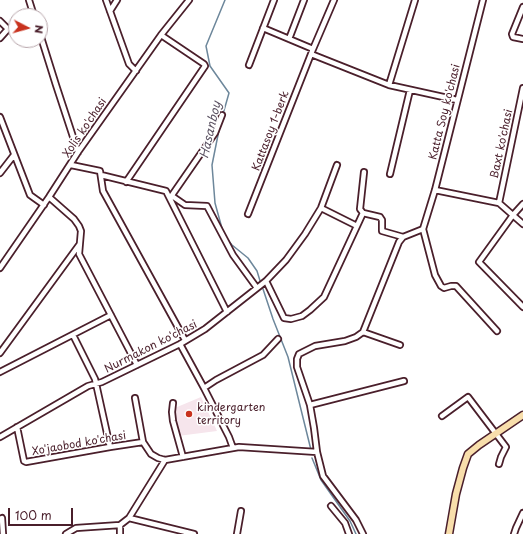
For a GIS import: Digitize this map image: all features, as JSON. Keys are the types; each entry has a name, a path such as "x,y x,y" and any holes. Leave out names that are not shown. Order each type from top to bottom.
{"main road":[{"path":"449,534 462,468 468,454 478,445 523,414"}],"street":[{"path":"106,0 129,64 136,71"},
{"path":"110,11 117,0"},
{"name":"Xolis ko'chasi","path":"0,268 71,165 78,152 161,35 189,0"},
{"path":"249,65 274,0"},
{"path":"289,39 304,0"},
{"name":"Kattasoy 1-berk","path":"248,214 313,49 334,0"},
{"path":"389,85 415,0"},
{"name":"Katta Soy ko'chasi","path":"423,229 435,190 483,0"},
{"path":"523,7 512,34 513,37 523,39"},
{"path":"0,21 8,29 0,38"},
{"path":"263,28 313,49"},
{"path":"126,182 204,66 204,64 161,35"},
{"path":"44,48 78,152"},
{"path":"311,54 389,85 457,100"},
{"name":"Baxt ko'chasi","path":"499,203 523,88"},
{"path":"390,174 410,90"},
{"path":"171,198 210,140 222,115"},
{"path":"0,117 30,195 44,205"},
{"path":"0,173 14,155"},
{"path":"71,165 100,171 103,191 185,340"},
{"name":"Nurmakon ko'chasi","path":"0,437 88,386 102,382 180,344 205,329 266,281 286,260 305,234 321,208 337,165"},
{"path":"364,172 360,209 363,213 380,217 382,220 381,229 383,232 404,237"},
{"path":"101,175 166,191 171,198 227,312"},
{"path":"435,190 499,203 523,224"},
{"path":"49,197 74,219 79,226 81,231 79,254 137,365"},
{"path":"171,198 185,206 207,206 233,255 257,288"},
{"path":"523,204 513,215 479,262 523,307"},
{"path":"321,208 357,226"},
{"path":"266,281 284,318 291,319 302,316 324,297 363,213"},
{"path":"363,534 356,520 325,480 317,452 310,405 297,367 297,359 299,354 315,346 345,341 356,337 363,332 399,242 404,237 423,229 435,275 441,286 444,288 456,286 497,331"},
{"path":"0,353 79,245"},
{"path":"0,372 110,315"},
{"path":"363,332 400,345"},
{"path":"73,334 96,383 110,447"},
{"path":"204,388 263,355 278,338"},
{"path":"180,344 204,388 232,448"},
{"path":"310,405 404,381"},
{"path":"442,416 468,397 506,447 499,464"},
{"path":"135,398 143,442"},
{"path":"173,403 172,412 183,457"},
{"name":"Xo'jaobod ko'chasi","path":"17,427 24,461 26,462 143,442 151,454 164,460"},
{"path":"66,534 76,528 120,524 129,518 164,460 232,448 317,452"},
{"path":"331,506 346,523 349,534"},
{"path":"237,534 241,510"},
{"path":"514,534 523,513"},
{"path":"129,518 194,534"},
{"path":"1,519 3,534"},
{"path":"120,524 120,534"}],"shaded area":[{"name":"kindergarten territory","path":"201,397 217,431 178,436 174,419 170,419 170,410"}],"waterway":[{"name":"Hasanboy","path":"223,114 229,93 210,66 206,46 225,0"},
{"name":"Hasanboy","path":"219,130 212,165 215,203 223,232"},
{"name":"Hasanboy","path":"227,239 248,258 257,271 261,284"},
{"name":"Hasanboy","path":"262,286 288,357 311,450"},
{"name":"Hasanboy","path":"312,458 321,480 350,521 356,534"}],"place":[{"name":"kindergarten territory","path":"189,414"}]}
